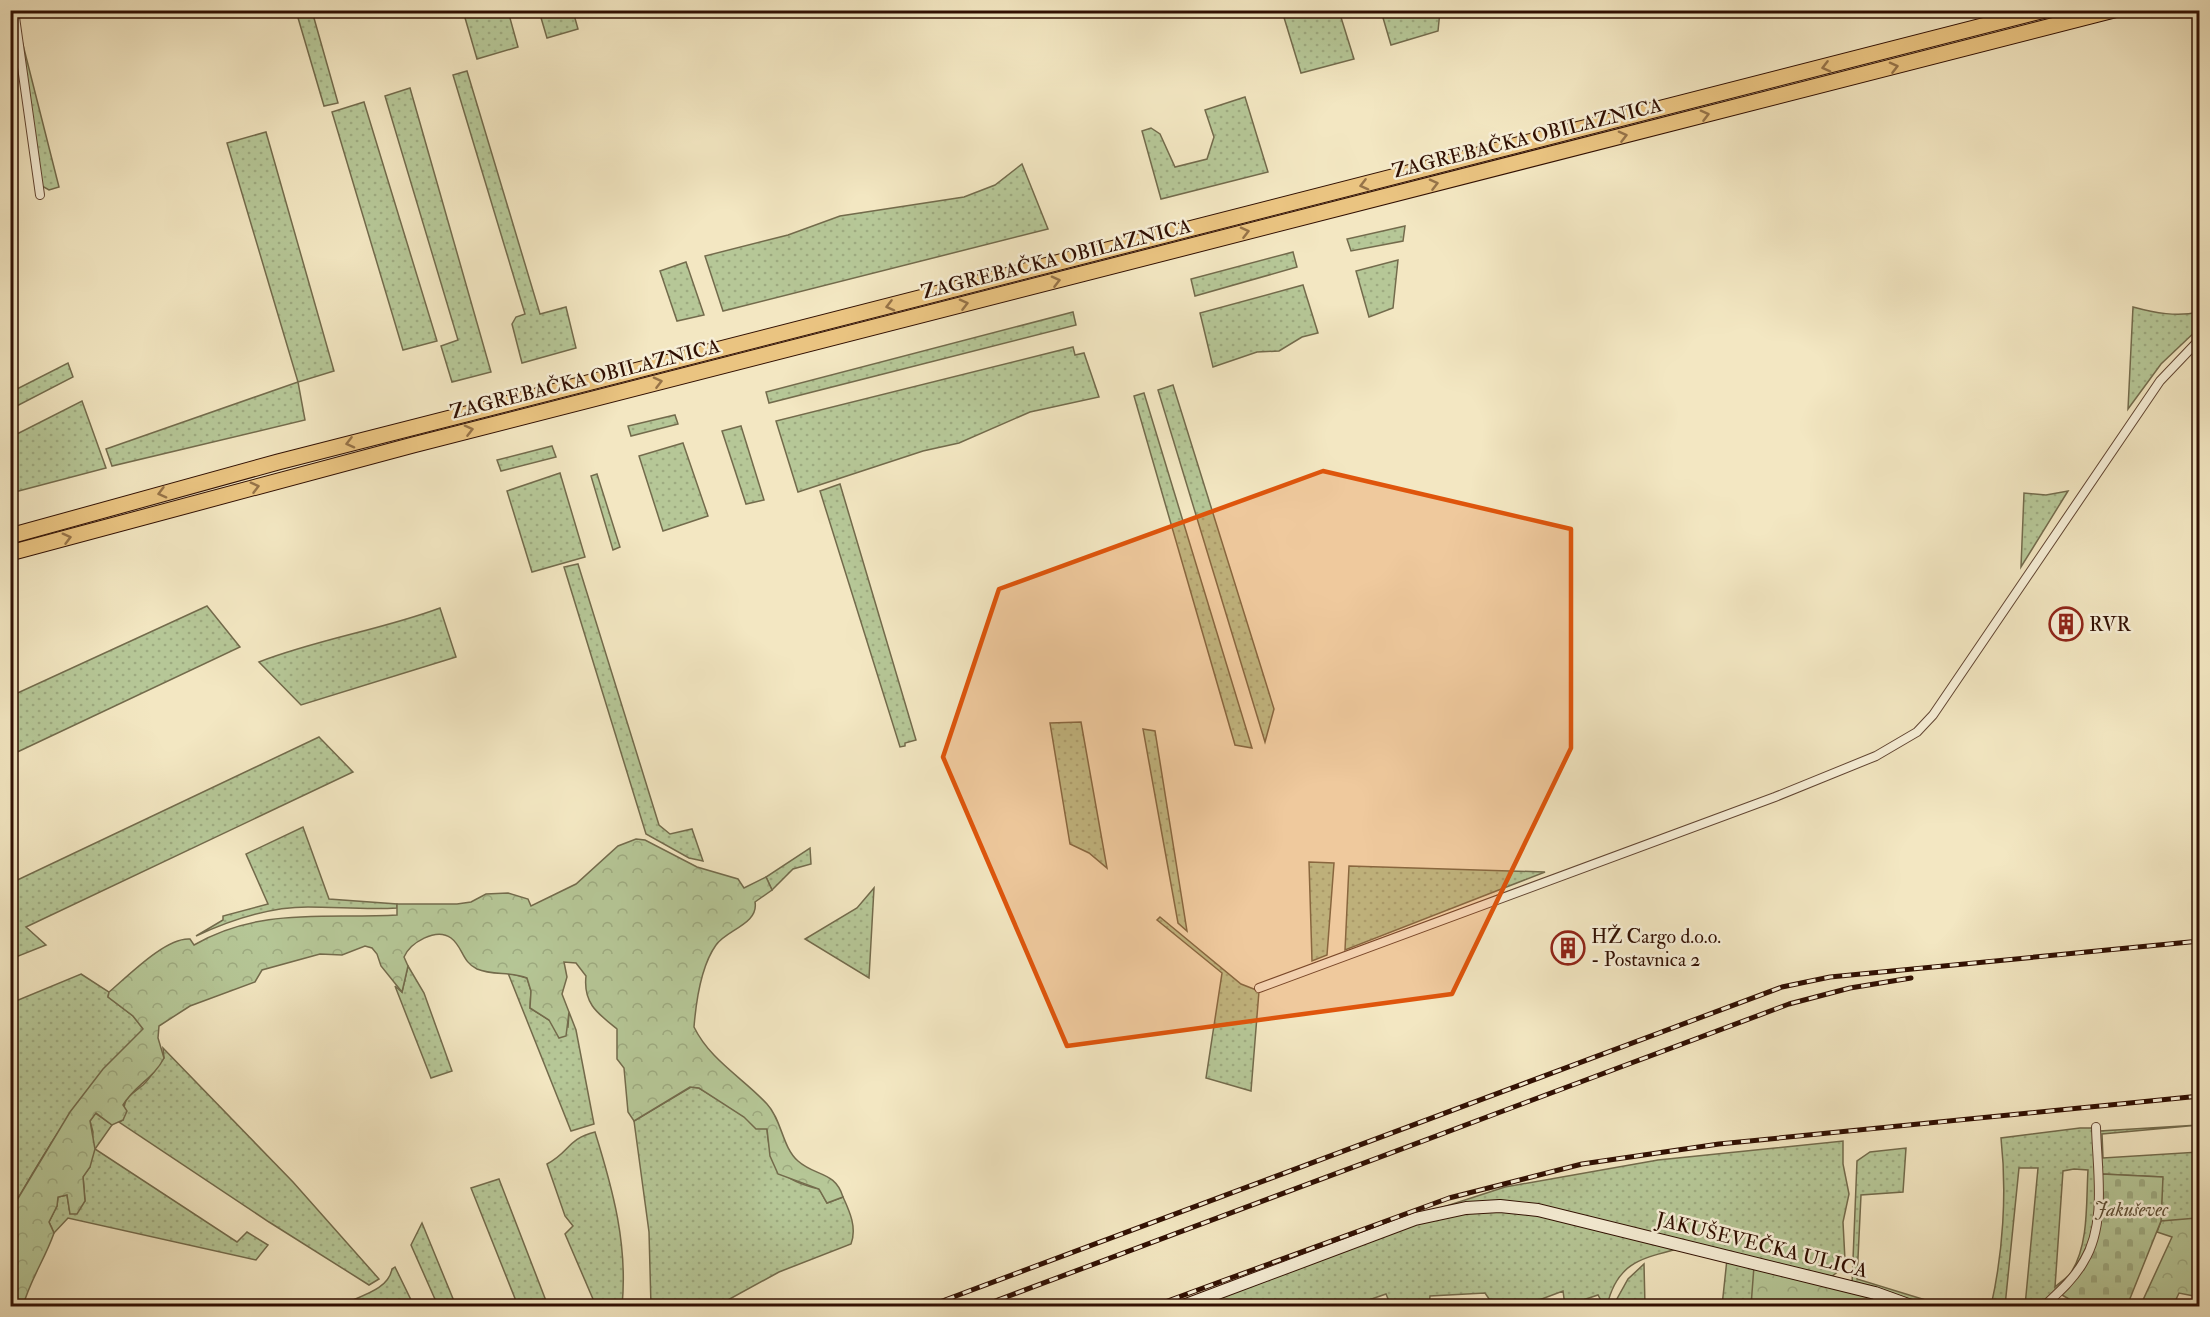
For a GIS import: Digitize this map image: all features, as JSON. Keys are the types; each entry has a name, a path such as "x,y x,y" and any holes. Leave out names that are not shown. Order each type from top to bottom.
{"highway":[{"name":"ZAGREBAČKA OBILAZNICA","path":"10,536 353,442 2046,10"},
{"name":"ZAGREBAČKA OBILAZNICA","path":"10,553 424,442 2114,10"}],"main road":[{"name":"JAKUŠEVEČKA ULICA","path":"1184,1306 1399,1225 1450,1210 1515,1207 1603,1225 1875,1293 1911,1306"}],"street":[{"path":"14,10 40,195"},
{"path":"1259,988 1775,797 1876,756 1917,732 1933,715 2160,381 2199,339"},
{"path":"2044,1306 2077,1272 2091,1245 2098,1204 2096,1127"}],"highlighted area":[{"path":"1323,471 1571,529 1571,748 1452,994 1067,1046 943,757 999,589"}],"green space":[{"path":"296,11 312,11 338,103 324,106"},
{"path":"463,11 508,11 518,47 477,59"},
{"path":"539,11 573,11 578,29 547,38"},
{"path":"1282,11 1339,11 1354,59 1301,73"},
{"path":"1381,11 1440,11 1438,31 1391,45"},
{"path":"20,33 59,187 49,190 42,186"},
{"path":"467,71 540,314 566,307 576,348 522,363 512,324 516,317 525,314 453,75"},
{"path":"410,88 491,372 452,382 441,346 458,340 385,96"},
{"path":"1245,97 1268,172 1161,199 1142,131 1151,128 1160,134 1175,167 1207,159 1214,137 1205,110"},
{"path":"364,102 437,341 403,350 332,112"},
{"path":"266,132 334,371 298,382 227,143"},
{"path":"1022,164 1048,229 723,311 705,256 788,235 840,216 964,197 995,185"},
{"path":"1405,226 1403,241 1351,251 1347,239"},
{"path":"1293,252 1297,267 1195,296 1191,279"},
{"path":"1398,260 1393,308 1369,317 1356,271"},
{"path":"686,262 704,315 677,321 660,271"},
{"path":"1303,285 1318,333 1302,337 1279,351 1257,352 1213,367 1200,313"},
{"path":"2133,307 2166,314 2199,312 2199,328 2161,364 2128,409"},
{"path":"1073,312 1076,325 769,403 766,392"},
{"path":"1073,347 1075,355 1084,353 1099,397 1030,412 959,443 923,451 798,492 776,421"},
{"path":"68,363 73,377 11,409 11,392"},
{"path":"298,382 305,420 112,466 106,449"},
{"path":"1173,385 1274,709 1265,742 1158,390"},
{"path":"1144,393 1252,748 1235,745 1134,396"},
{"path":"82,401 106,468 11,493 11,437"},
{"path":"675,415 678,424 631,436 628,426"},
{"path":"741,426 764,500 746,504 722,431"},
{"path":"683,443 708,516 663,531 639,456"},
{"path":"552,446 556,457 501,471 497,460"},
{"path":"560,473 585,557 532,572 507,491"},
{"path":"597,474 620,547 613,550 591,476"},
{"path":"840,484 916,740 905,743 905,746 900,747 820,491"},
{"path":"2068,491 2021,567 2024,493 2046,495"},
{"path":"578,564 659,825 670,834 692,829 703,861 689,858 646,834 564,567"},
{"path":"207,606 240,647 11,755 11,696"},
{"path":"440,608 456,657 301,705 259,662 304,647"},
{"path":"1081,722 1107,868 1089,853 1070,844 1050,723"},
{"path":"1143,729 1155,731 1187,931 1178,923"},
{"path":"319,737 353,772 26,927 46,945 11,959 11,883"},
{"path":"303,827 329,899 397,904 397,908 279,909 236,920 196,936 223,920 223,916 268,904 246,854"},
{"path":"636,839 645,840 697,867 738,879 744,888 766,877 772,890 755,902 752,916 721,940 711,954 700,984 694,1027 718,1059 772,1110 789,1148 798,1161 830,1178 840,1189 843,1197 827,1203 819,1189 778,1174 770,1156 767,1129 756,1129 744,1117 699,1088 690,1087 634,1121 628,1112 624,1068 617,1059 617,1029 593,1007 587,993 586,976 576,963 564,962 567,977 562,994 569,1012 566,1036 559,1038 549,1020 530,1008 531,991 527,978 477,969 468,962 451,938 438,934 424,938 407,952 404,957 408,966 402,992 381,966 377,954 372,948 365,946 342,955 320,954 262,970 255,982 190,1006 159,1026 158,1038 164,1058 123,1105 127,1111 123,1120 112,1125 96,1113 90,1121 95,1149 90,1167 83,1177 85,1201 77,1214 70,1214 67,1195 58,1197 57,1206 49,1222 54,1233 23,1306 11,1306 11,1210 70,1112 103,1069 143,1029 133,1016 108,997 109,992 148,959 180,940 190,939 194,945 218,933 268,920 293,917 397,915 397,904 457,904 471,902 486,894 508,893 528,899 531,906 576,884 618,846"},
{"path":"810,848 811,864 793,869 772,890 766,877"},
{"path":"1309,862 1334,863 1327,955 1312,961"},
{"path":"1349,866 1545,872 1345,950"},
{"path":"874,888 869,978 805,939 857,908"},
{"path":"1160,917 1241,984 1259,991 1251,1091 1206,1078 1222,973 1157,920"},
{"path":"408,966 424,993 452,1071 431,1078 395,986 402,992"},
{"path":"508,973 527,978 531,991 530,1008 549,1020 568,1027 569,1012 576,1030 594,1124 571,1131"},
{"path":"81,974 109,992 108,997 133,1016 144,1029 87,1092 56,1136 12,1209 11,1003"},
{"path":"163,1048 293,1182 379,1279 369,1285 269,1222 119,1122 123,1120 124,1106 129,1096 146,1082 164,1058"},
{"path":"691,1087 699,1088 767,1129 771,1154 780,1170 787,1176 819,1189 827,1203 843,1197 853,1226 851,1244 779,1272 717,1306 651,1306 649,1232 634,1121"},
{"path":"95,1113 112,1125 95,1149 237,1242 247,1232 268,1245 256,1260 68,1218 54,1233 49,1222 57,1206 58,1197 67,1195 70,1213 85,1201 83,1176 90,1167 93,1132 90,1121"},
{"path":"2199,1125 2102,1134 2103,1158 2199,1152 2199,1220 2161,1221 2162,1177 2102,1174 2100,1131"},
{"path":"2093,1128 2095,1205 2093,1225 2087,1245 2073,1270 2084,1235 2088,1170 2063,1171 2055,1287 2067,1277 2039,1306 2025,1306 2038,1168 2019,1168 2005,1306 1991,1306 2003,1223 2004,1180 2001,1138"},
{"path":"595,1132 618,1218 623,1261 622,1306 596,1306 565,1234 573,1226 565,1216 547,1164 579,1138"},
{"path":"1843,1141 1843,1164 1849,1194 1843,1222 1845,1260 1841,1269 1830,1278 1531,1205 1428,1212 1505,1187 1658,1160"},
{"path":"1906,1148 1903,1192 1861,1195 1857,1279 1945,1306 1918,1306 1852,1284 1857,1161 1870,1152"},
{"name":"Jakuševec","path":"2102,1174 2163,1177 2161,1221 2127,1306 2063,1306 2069,1299 2062,1295 2089,1257"},
{"path":"499,1179 548,1306 518,1306 471,1188"},
{"path":"1477,1210 1534,1214 1681,1248 1644,1259 1625,1271 1618,1279 1607,1306 1604,1306 1598,1295 1565,1306 1563,1291 1523,1306 1494,1306 1485,1293 1430,1296 1429,1306 1391,1306 1386,1294 1357,1304 1357,1306 1194,1306 1414,1223"},
{"path":"2197,1218 2200,1220 2199,1297 2179,1293 2173,1306 2143,1300 2172,1237 2157,1232 2161,1221"},
{"path":"422,1223 456,1306 438,1306 411,1245"},
{"path":"1727,1259 1759,1267 1753,1306 1722,1306"},
{"path":"1644,1264 1645,1306 1613,1306 1628,1279"},
{"path":"1754,1266 1845,1289 1899,1306 1751,1306"},
{"path":"395,1267 414,1306 340,1306 379,1288"}],"railway":[{"path":"929,1306 1782,987 1830,977 2200,941"},
{"path":"982,1306 1789,1004 1850,988 1911,978"},
{"path":"1154,1306 1449,1198 1582,1164 1719,1144 2200,1096"}],"place":[{"name":"RVR","path":"2066,624"},
{"name":"HŽ Cargo d.o.o. - Postavnica 2","path":"1568,948"}]}
